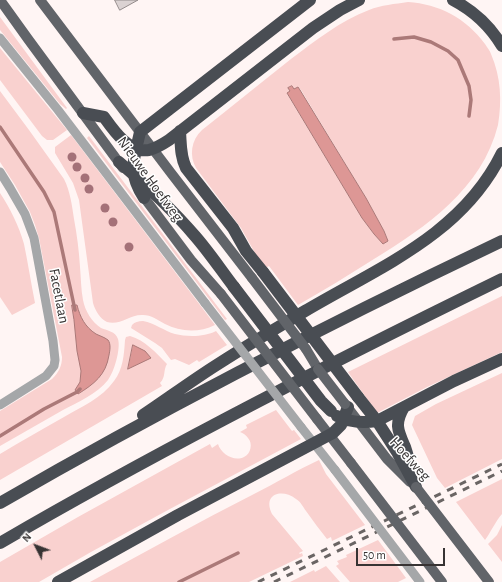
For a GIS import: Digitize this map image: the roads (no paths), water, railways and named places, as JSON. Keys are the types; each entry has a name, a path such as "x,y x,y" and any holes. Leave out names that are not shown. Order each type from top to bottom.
{"highway":[{"path":"144,198 137,187 133,164 140,132 310,0"},
{"path":"81,110 104,117 121,138 136,148 144,150 153,149 166,142 313,28 334,13 359,0"},
{"path":"453,0 470,10 481,20 492,31 502,46"},
{"path":"180,130 181,153 186,168 232,228 246,251 257,275 377,421 396,441"},
{"path":"91,451 215,366 331,296 385,266 428,238 456,215 473,197 489,177 502,153"},
{"path":"119,162 152,190 194,234 321,401 331,411 343,419 367,423 377,421 454,381 502,359"},
{"path":"0,503 91,451 220,381 326,326 502,240"},
{"path":"0,544 113,480 239,412 339,360 502,280"},
{"path":"58,582 143,534 335,432 343,419 347,406"},
{"path":"404,407 398,425 396,441 397,452 416,487"}],"main road":[{"name":"Nieuwe Hoefweg","path":"0,0 144,198 191,260 221,294 329,435"},
{"name":"Nieuwe Hoefweg","path":"40,0 153,149 257,275 310,356"},
{"name":"Hoefweg","path":"310,356 318,369 387,458 416,487 489,582"},
{"path":"329,435 442,582"}],"street":[{"name":"Nieuwe Hoefweg","path":"0,38 82,141 314,443"},
{"name":"Facetlaan","path":"0,172 25,214 34,238 52,334 55,360 54,366 46,376 0,405"},
{"path":"314,443 420,582"}],"waterway":[{"path":"394,39 414,37 431,42 448,51 458,60 469,86 471,100 469,116"},
{"path":"0,127 44,192 54,212 75,310"},
{"path":"0,436 80,389"},
{"path":"179,582 238,553"}],"railway":[{"path":"258,582 502,464"},
{"path":"274,582 502,471"}]}
